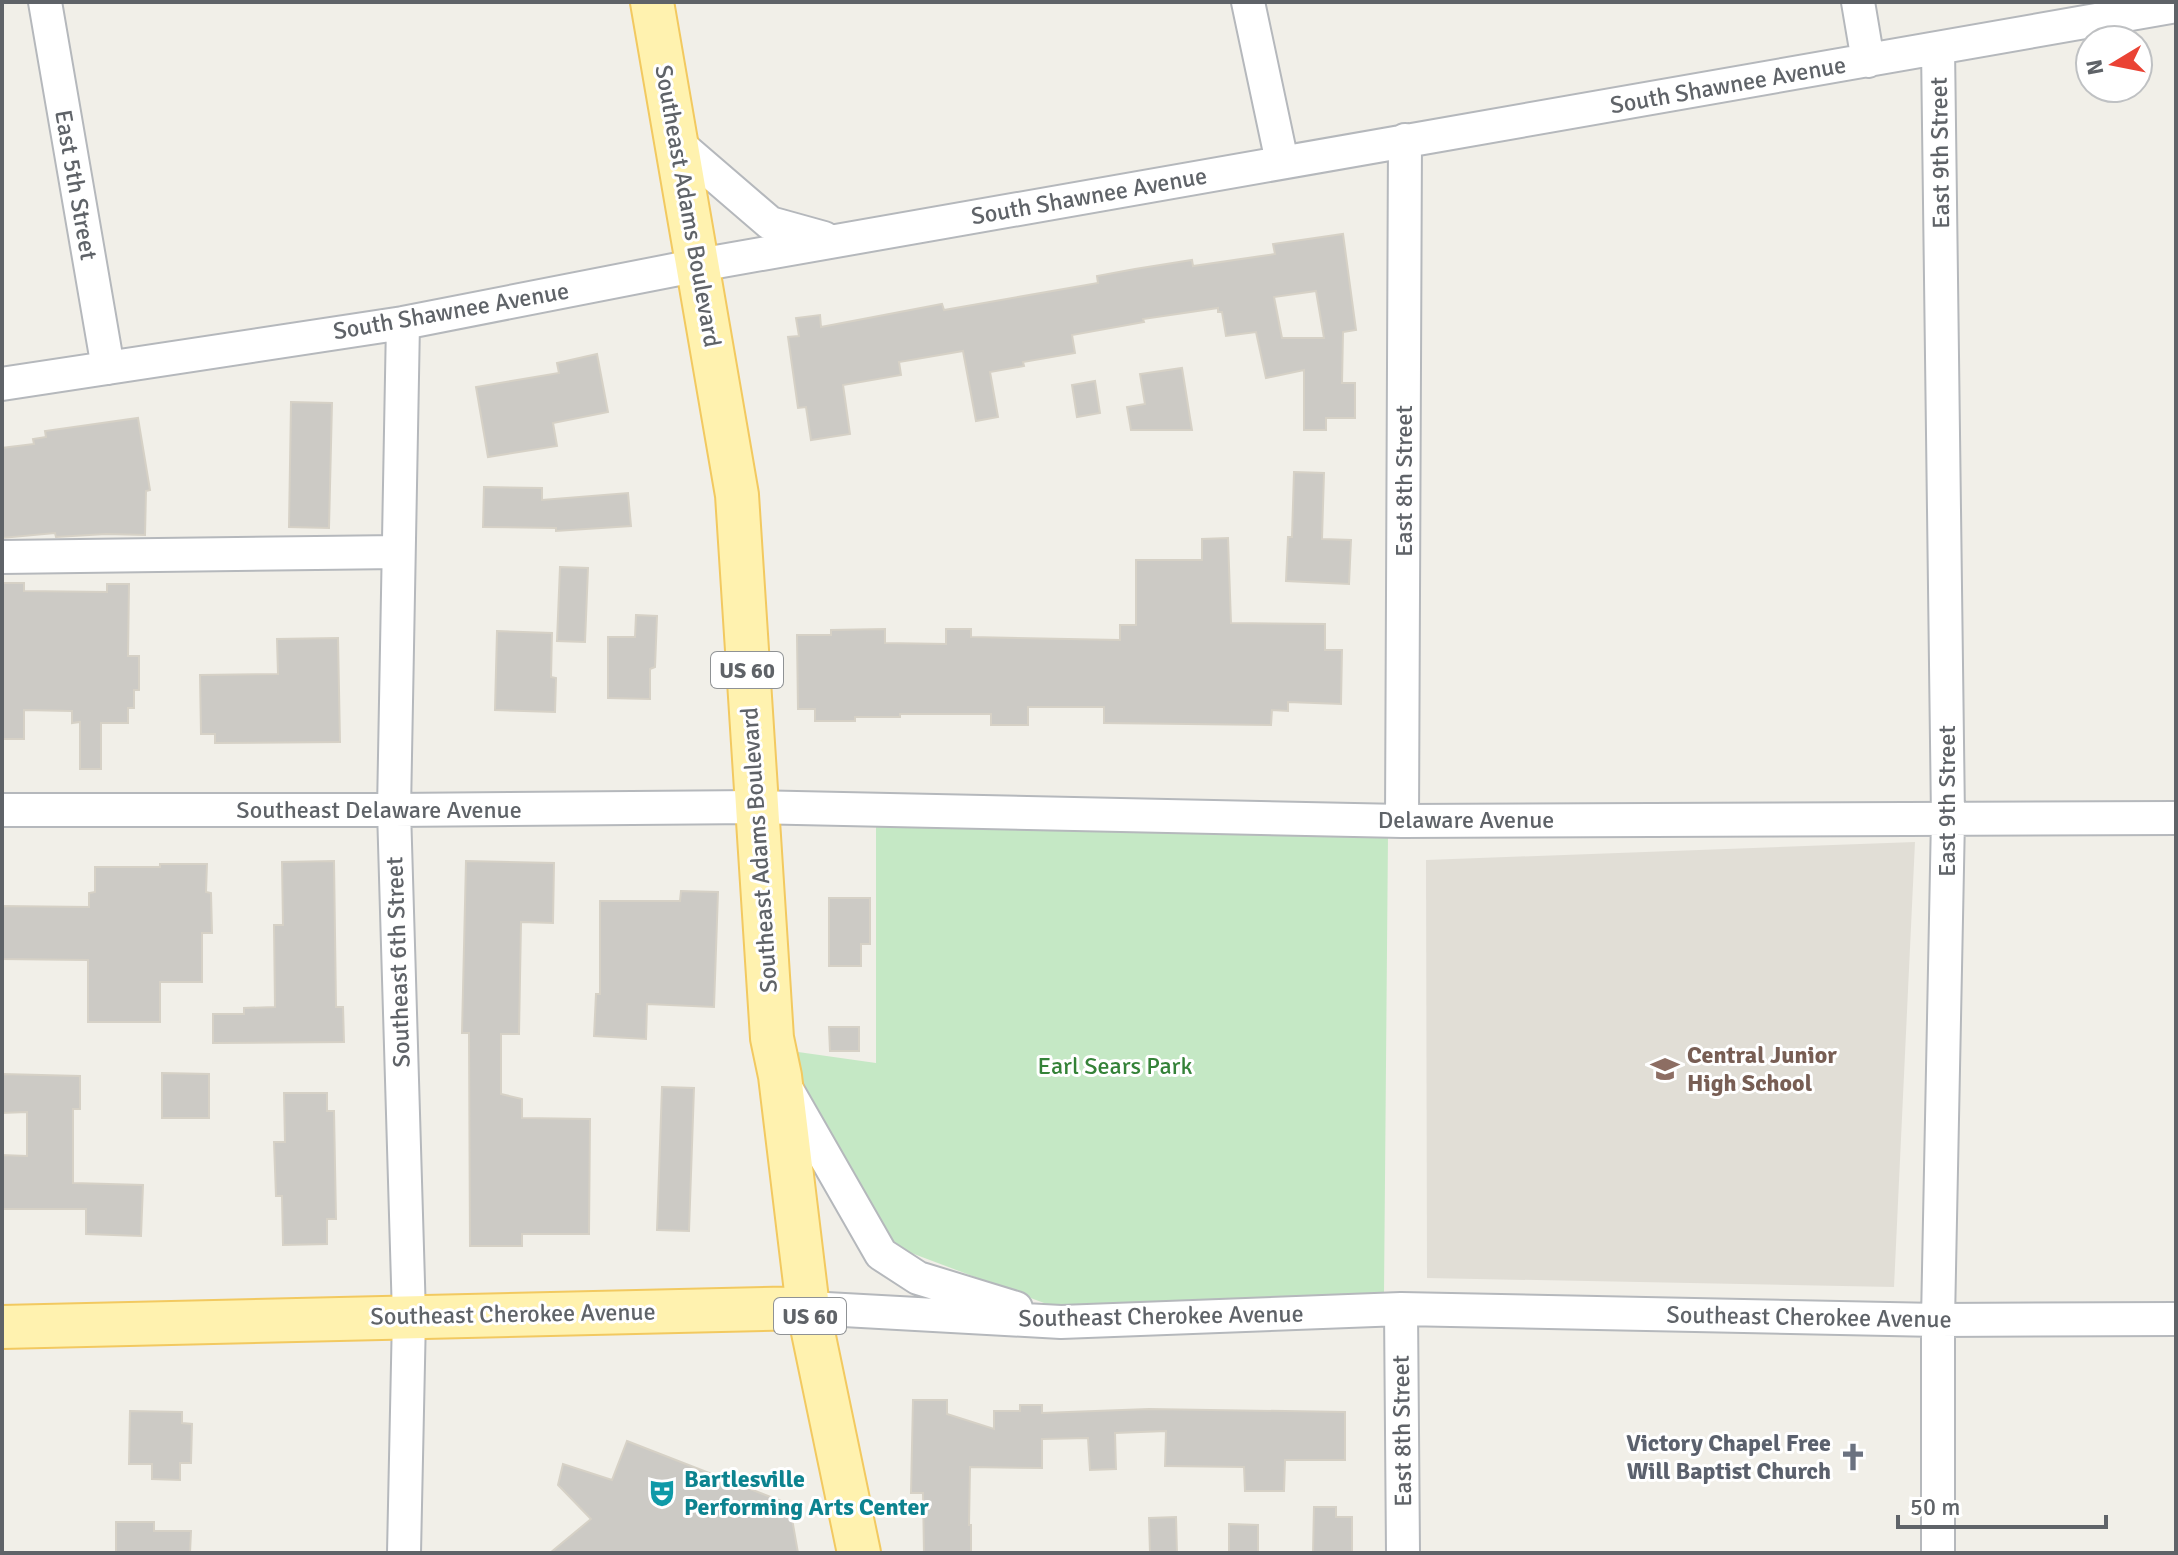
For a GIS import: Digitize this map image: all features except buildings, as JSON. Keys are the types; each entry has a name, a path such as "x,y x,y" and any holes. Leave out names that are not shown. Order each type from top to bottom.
{"main road":[{"name":"Southeast Adams Boulevard","path":"652,2 737,495 772,1038 780,1076 808,1308 859,1553"},
{"name":"Southeast Cherokee Avenue","path":"2,1327 808,1308"}],"street":[{"name":"East 5th Street","path":"45,2 108,368"},
{"path":"1248,2 1282,162"},
{"path":"1858,2 1868,61"},
{"name":"South Shawnee Avenue","path":"2,384 403,323 699,265 2176,6"},
{"name":"East 9th Street","path":"1938,48 1948,818 1938,1320 1938,1553"},
{"name":"East 8th Street","path":"1402,821 1405,140"},
{"path":"677,143 770,223 835,241"},
{"name":"Southeast 6th Street","path":"403,323 394,810 409,1316 404,1553"},
{"path":"2,557 398,552"},
{"name":"Delaware Avenue","path":"756,807 1402,821 2176,818"},
{"name":"Southeast Delaware Avenue","path":"2,810 756,807"},
{"path":"780,1076 881,1254 918,1278 1061,1322"},
{"name":"Southeast Cherokee Avenue","path":"808,1308 1061,1322 1401,1309 1938,1320 2176,1319"},
{"name":"East 8th Street","path":"1401,1309 1403,1553"}],"shaded area":[{"name":"Central Junior High School","path":"1915,842 1894,1287 1427,1278 1426,860"}],"green space":[{"name":"Earl Sears Park","path":"876,821 1388,835 1384,1294 1052,1306 890,1245 796,1081 791,1051 876,1063"}],"place":[{"name":"Central Junior High School","path":"1665,1069"},
{"name":"Victory Chapel Free Will Baptist Church","path":"1853,1457"},
{"name":"Bartlesville Performing Arts Center","path":"662,1493"}]}
